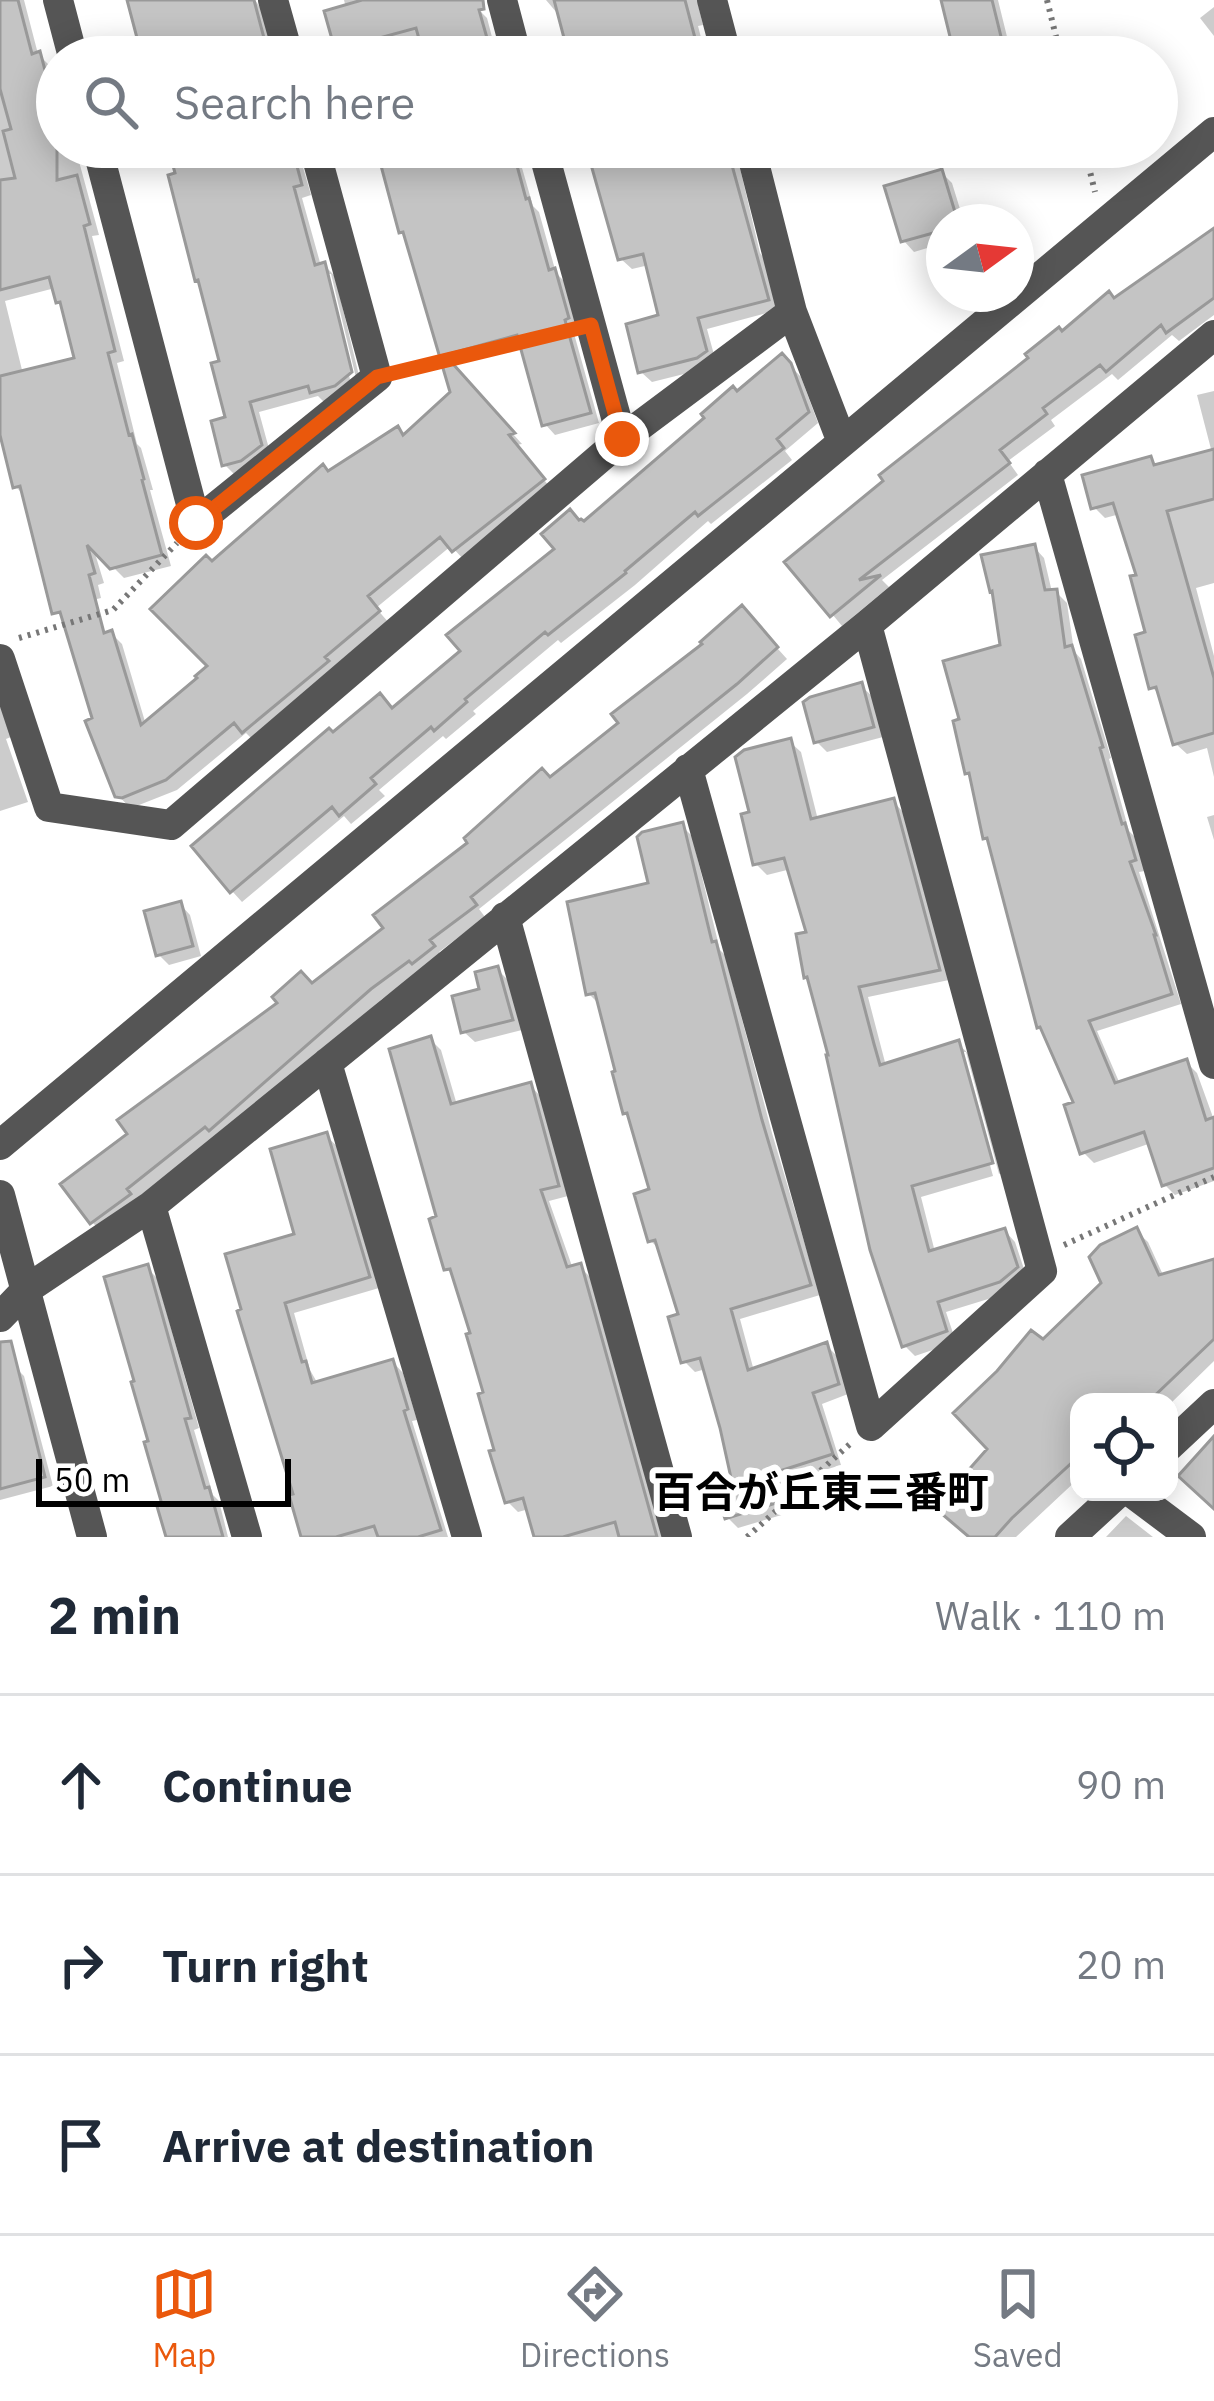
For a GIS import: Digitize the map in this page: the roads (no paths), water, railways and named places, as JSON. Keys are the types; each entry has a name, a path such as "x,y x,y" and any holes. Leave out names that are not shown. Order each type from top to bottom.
{"street":[{"path":"58,0 67,36"},
{"path":"273,0 283,36"},
{"path":"502,0 511,36"},
{"path":"712,0 721,36"},
{"path":"1178,162 1214,132"},
{"path":"103,168 196,523 377,377 320,168"},
{"path":"548,168 622,439"},
{"path":"755,168 792,312 842,442"},
{"path":"0,1145 1171,168"},
{"path":"0,659 49,807 171,825 622,439 792,312"},
{"path":"0,1317 27,1289 151,1206 867,625 1214,335"},
{"path":"1047,474 1214,1064"},
{"path":"688,769 871,1426 1042,1271 867,625"},
{"path":"505,917 676,1537"},
{"path":"327,1063 467,1537"},
{"path":"0,1196 92,1537"},
{"path":"151,1206 247,1537"},
{"path":"1178,1438 1214,1404"},
{"path":"1070,1537 1109,1501"},
{"path":"1144,1501 1191,1537"}],"district":[{"name":"百合が丘東三番町","path":"821,1491"}]}
